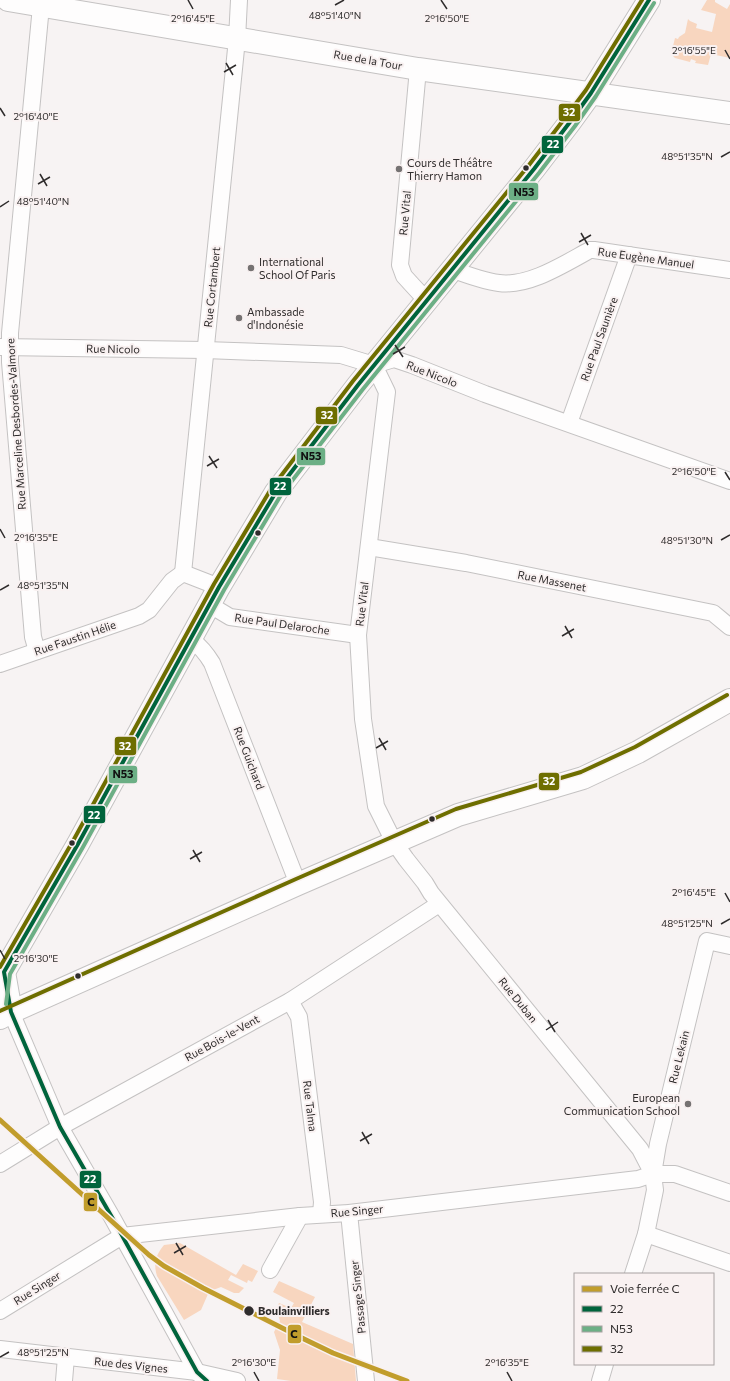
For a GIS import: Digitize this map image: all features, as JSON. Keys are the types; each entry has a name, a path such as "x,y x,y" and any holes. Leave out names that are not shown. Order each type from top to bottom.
{"street":[{"name":"Rue de la Tour","path":"8,0 418,69 730,113"},
{"name":"Rue Cortambert","path":"183,573 237,39 239,0"},
{"path":"202,1376 60,1127 4,1011 1,970 78,844 214,596 276,492 374,365 534,169 570,122 591,93 650,0"},
{"name":"Rue Marceline Desbordes-Valmore","path":"37,651 33,637 5,347 11,325 41,6"},
{"name":"Rue Vital","path":"418,69 400,265 404,276 426,300"},
{"name":"Rue Eugène Manuel","path":"452,269 470,276 500,283 519,282 538,277 590,250 730,270"},
{"name":"Rue Paul Saunière","path":"569,423 629,255"},
{"name":"Rue Nicolo","path":"5,347 205,350 341,355 374,365 394,359 485,394 730,481"},
{"name":"Rue Vital","path":"374,365 387,392 358,635 363,719 376,806 394,842 439,904"},
{"name":"Rue Massenet","path":"369,548 466,563 713,613 730,627"},
{"name":"Rue Faustin Hélie","path":"0,664 139,616 149,610 172,581 183,573"},
{"name":"Rue Paul Delaroche","path":"183,573 214,596 230,616 358,635"},
{"name":"Rue Guichard","path":"191,639 206,654 212,663 298,884"},
{"path":"4,1011 458,815 583,778 638,752 730,700"},
{"name":"Rue Bois-le-Vent","path":"0,1164 60,1127 290,1001 439,904"},
{"name":"Rue Duban","path":"439,904 640,1149 653,1174"},
{"name":"Rue Lekain","path":"653,1174 658,1144 707,941 730,946"},
{"name":"Rue Talma","path":"290,1001 299,1017 322,1202 321,1214"},
{"path":"633,1273 646,1234 655,1190 653,1174"},
{"name":"Rue Singer","path":"0,1311 122,1236 300,1216 349,1213 638,1179 653,1174 675,1174 730,1193"},
{"name":"Passage Singer","path":"349,1213 366,1381"},
{"path":"270,1270 300,1216"},
{"path":"646,1234 730,1263"},
{"name":"Rue des Vignes","path":"0,1349 237,1381"},
{"path":"64,1381 66,1357"},
{"path":"600,1381 605,1365"}],"shaded area":[{"path":"707,0 715,0 715,2 727,9 730,4 730,58 711,54 708,65 695,63 696,61 691,59 690,62 675,58 672,50 675,38 678,39 685,33 688,19 697,24 696,28 712,32 716,14 701,10"},
{"path":"180,1243 236,1275 243,1264 258,1271 252,1282 248,1280 247,1283 231,1275 228,1280 244,1288 239,1293 234,1293 221,1287 213,1290 208,1294 201,1310 184,1320 157,1276 155,1267 157,1256 164,1245"},
{"path":"279,1281 315,1297 302,1322 353,1344 356,1381 291,1381 277,1379 280,1350 274,1332 280,1321 276,1309 279,1303 291,1308 294,1303 273,1292"}],"rail line":[{"name":"C","path":"0,1120 149,1255 164,1266 203,1288 333,1353 407,1381"}],"transit line":[{"name":"32","path":"0,967 73,841 214,584 271,489 353,381 529,165 565,118 586,90 642,0"},
{"name":"22","path":"207,1381 197,1372 113,1219 60,1127 11,1012 4,972 78,844 219,587 276,492 358,385 534,169 570,122 591,93 649,0"},
{"name":"N53","path":"6,1004 10,974 83,847 224,590 281,495 363,389 539,173 575,126 596,96 654,3"},
{"name":"32","path":"0,1011 456,809 581,772 635,747 727,695"}],"place":[{"name":"Cours de Théâtre Thierry Hamon","path":"399,169"},
{"name":"International School Of Paris","path":"251,268"},
{"name":"Ambassade d'Indonésie","path":"239,318"},
{"name":"European Communication School","path":"688,1104"},
{"name":"Boulainvilliers","path":"249,1311"}]}
